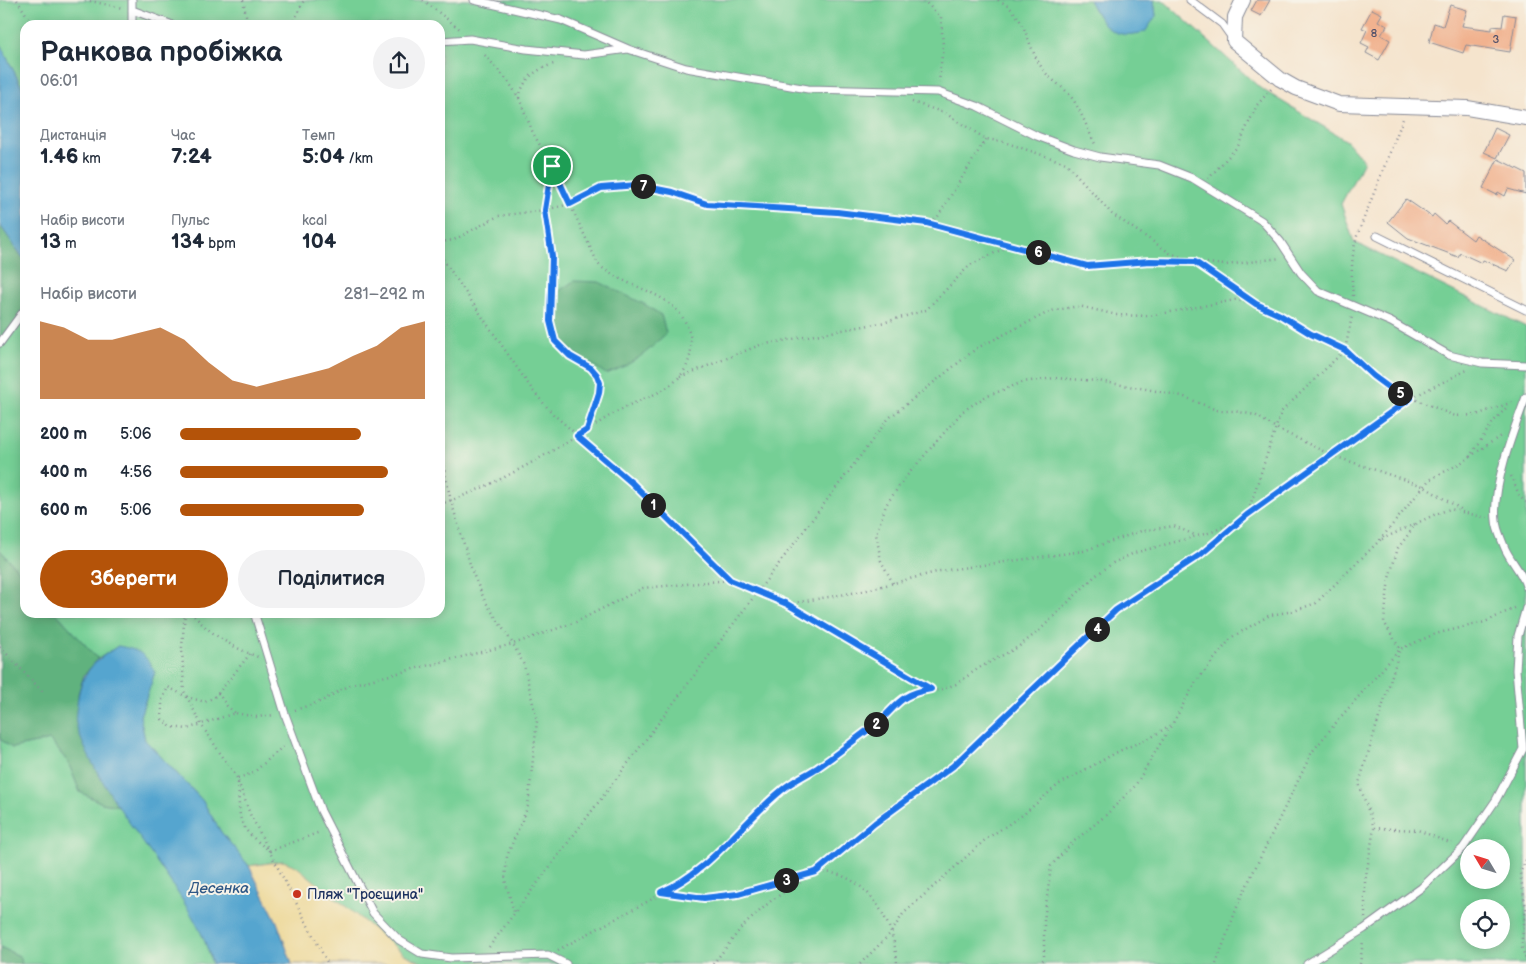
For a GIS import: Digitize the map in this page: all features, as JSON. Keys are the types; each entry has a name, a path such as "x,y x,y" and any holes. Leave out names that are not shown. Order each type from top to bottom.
{"street":[{"path":"1243,0 1235,17 1234,41 1280,79 1296,88 1339,104 1467,108 1526,118"}],"lane":[{"path":"132,0 132,20"},
{"path":"474,0 561,20 628,49 686,68 808,89 938,92 977,106 1037,136 1100,157 1160,165 1203,185 1262,221 1301,273 1318,291 1391,322 1449,355 1482,363 1526,365"},
{"path":"1190,0 1222,24 1234,41"},
{"path":"132,10 157,20"},
{"path":"445,41 470,39 526,49 584,55 628,49"},
{"path":"1377,236 1526,310"},
{"path":"0,343 20,316"},
{"path":"1526,397 1515,425 1500,481 1496,521 1505,549 1517,566 1526,586"},
{"path":"1469,839 1496,800 1523,749 1516,670 1518,636 1526,608"},
{"path":"256,618 285,714 330,829 373,913 399,940 422,954 451,958 548,955 566,964"},
{"path":"1307,964 1364,929 1421,888 1460,851"}],"path":[{"path":"17,0 30,20"},
{"path":"85,0 132,10"},
{"path":"243,0 247,20"},
{"path":"294,20 304,0"},
{"path":"423,0 470,39 508,81 519,98 533,133 552,166 598,264 609,275 653,292 678,310 690,332 690,358 680,377"},
{"path":"923,0 941,17 943,46 938,92 945,113"},
{"path":"998,0 1008,5 1021,18 1028,44 1043,70 1068,93 1100,157"},
{"path":"519,98 522,84 531,74 560,62"},
{"path":"1203,185 1238,146 1257,105 1280,79"},
{"path":"910,102 945,113 986,140 1004,142 1066,163 1112,214 1170,253 1195,262 1256,304 1345,350 1373,376 1392,390 1455,416 1476,415 1518,400"},
{"path":"548,955 661,892 678,885 696,872 782,789 818,767 879,721 899,700 915,692 931,689 940,690 956,684 979,668 1018,647 1040,630 1094,576 1113,563 1134,553 1197,536 1247,515 1281,412 1345,350 1354,306 1350,275 1353,252 1409,106"},
{"path":"927,223 937,218 986,140"},
{"path":"552,166 545,210 552,257 550,321 555,341 570,356 591,368 597,375 600,383 599,393 587,430"},
{"path":"445,241 454,240 498,216 545,210 570,204 601,188 637,185 672,192 707,204 837,212 927,223 1087,266 1150,261 1225,264 1290,257"},
{"path":"445,502 519,470 620,409 662,390 680,377 760,345 886,322 926,310 970,265 1010,245"},
{"path":"445,262 532,390 553,414 632,483 730,580 787,604 931,689"},
{"path":"482,957 514,912 890,418 977,348 1051,311 1079,306 1118,315 1149,316 1235,300 1256,304"},
{"path":"713,964 742,927 772,900 816,872 875,823 953,766 1116,610 1200,555 1247,515 1411,398 1482,363"},
{"path":"893,583 881,561 876,534 886,504 904,479 963,411 985,397 1023,382 1056,378 1098,380 1182,396 1219,412 1234,411 1256,415 1276,428 1331,455 1423,486 1464,511"},
{"path":"1470,456 1494,422 1510,404"},
{"path":"1040,964 1044,959 1044,921 1051,866 1073,842 1105,816 1136,786 1195,683 1232,637 1270,615 1294,611 1316,603 1380,540 1429,480 1470,456 1515,425"},
{"path":"1509,450 1510,475 1520,496 1526,502"},
{"path":"445,476 450,501 473,574 485,601 513,644 524,665 537,722 528,806 507,856 506,880 514,912"},
{"path":"1380,540 1450,509 1464,511 1496,521"},
{"path":"1360,964 1364,929 1365,882 1374,828 1359,782 1400,649 1384,622 1389,578 1398,548 1418,523"},
{"path":"787,604 863,591 940,571 1083,551 1141,531 1174,526 1197,536"},
{"path":"218,693 226,706 235,713 257,717 285,714 322,701 350,685 513,644 576,622 643,588 730,580"},
{"path":"1216,964 1240,899 1312,752 1400,649 1435,634 1485,622 1518,606"},
{"path":"184,618 182,647 184,691 202,726 237,778 250,814 328,964"},
{"path":"196,618 202,625 233,648 269,661"},
{"path":"0,647 44,693"},
{"path":"235,713 202,726 187,729 170,728 162,719 162,700 168,687 187,697 205,702 218,693 250,654"},
{"path":"860,964 890,932 903,914 986,839 1024,814 1058,785 1119,751 1152,737 1173,722"},
{"path":"237,778 253,773 294,736"},
{"path":"237,778 240,822 251,837 270,851"},
{"path":"1374,828 1418,830 1460,847"},
{"path":"270,851 330,829"},
{"path":"1526,860 1520,872 1526,909 1521,945 1526,960"},
{"path":"661,892 704,898 738,894 816,872 830,872 849,878 865,890 886,919 897,964"}],"green space":[{"path":"0,0 1089,0 1098,16 1156,16 1154,0 1163,0 1260,88 1347,141 1364,161 1341,204 1354,242 1526,327 1526,964 503,964 483,961 470,964 425,964 404,954 283,861 249,866 221,832 202,800 145,740 140,716 155,672 118,646 98,659 61,618 445,618 445,20 20,20 20,83 0,44"},
{"path":"0,225 20,254 20,322 0,349"},
{"path":"574,281 599,282 644,304 661,315 666,333 639,358 606,374 572,350 558,334 554,310 556,293"},
{"path":"20,322 20,572 0,550 0,349"},
{"path":"0,550 20,572 20,618 61,618 98,659 84,675 78,694 89,754 120,806 102,803 80,792 68,762 50,740 12,748 0,739"},
{"path":"0,739 12,748 50,740 68,762 80,792 102,803 120,806 201,927 212,964 22,964 19,956 0,947"},
{"path":"0,947 19,956 22,964 0,964"}],"sand":[{"name":"Пляж \"Троєщина\"","path":"283,861 296,866 404,954 425,964 292,964 277,922 249,866"}],"water":[{"path":"1089,0 1154,0 1156,16 1145,32 1134,34 1117,33 1105,25 1099,18"},
{"path":"0,44 20,83 20,254 0,225"},
{"name":"Десенка","path":"118,646 141,653 155,672 140,716 145,740 202,800 221,832 249,866 277,922 292,964 212,964 201,933 191,914 105,786 83,744 76,724 76,714 81,685 85,676 101,657"}],"building":[{"path":"1257,0 1270,0 1261,16 1251,11"},
{"path":"1450,5 1467,10 1462,26 1492,30 1492,26 1502,27 1504,14 1516,16 1510,52 1466,45 1463,53 1429,42 1434,23 1443,26"},
{"path":"1372,9 1382,14 1378,21 1387,26 1381,35 1390,40 1379,60 1366,53 1369,47 1361,43 1367,30 1362,28"},
{"path":"1495,128 1509,135 1497,158 1484,152"},
{"path":"1498,159 1526,173 1526,194 1508,189 1505,196 1498,192 1497,195 1483,188"},
{"path":"1406,199 1432,217 1434,214 1445,224 1448,221 1473,240 1476,235 1515,260 1508,271 1483,260 1482,263 1460,253 1458,257 1408,238 1388,222"}],"place":[{"name":"Пляж \"Троєщина\"","path":"297,894"}],"route":[{"path":"552,166 570,204 601,188 637,185 672,192 707,204 837,212 927,223 1087,266 1150,261 1195,262 1256,304 1345,350 1373,376 1392,390 1411,398 1247,515 1226,536 1200,555 1116,610 953,766 875,823 816,872 738,894 704,898 661,892 678,885 696,872 782,789 818,767 879,721 899,700 915,692 931,689 787,604 730,580 632,483 577,436 587,430 599,393 600,383 597,375 591,368 570,356 555,341 550,321 552,257 545,210 552,166"}]}
